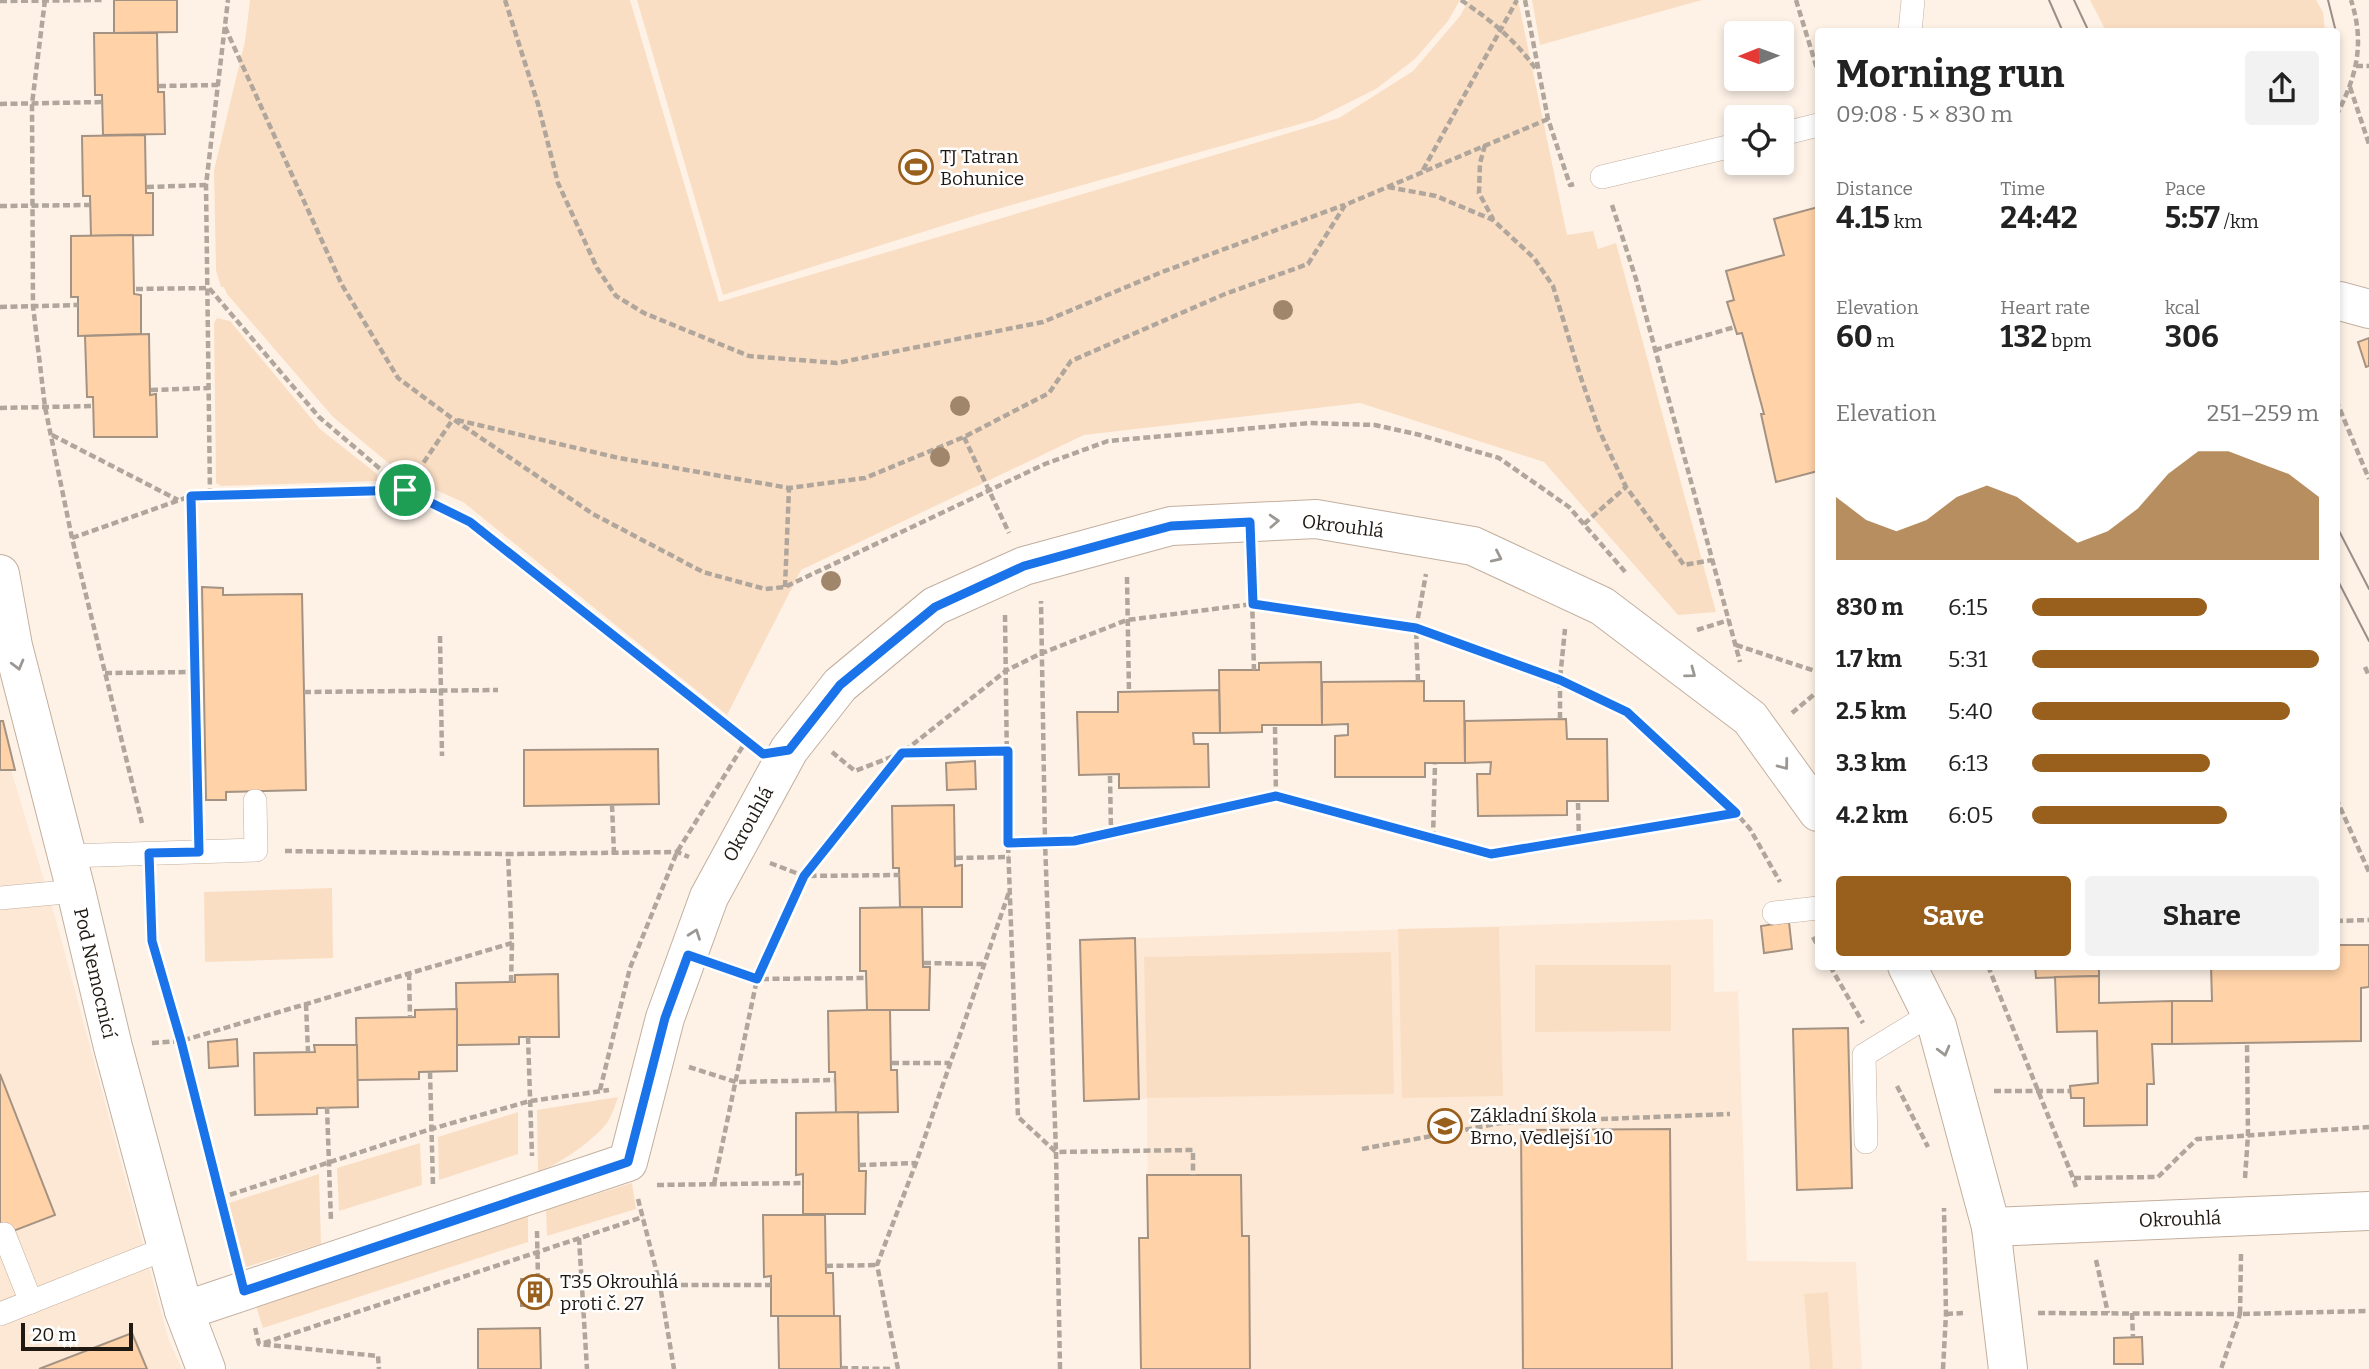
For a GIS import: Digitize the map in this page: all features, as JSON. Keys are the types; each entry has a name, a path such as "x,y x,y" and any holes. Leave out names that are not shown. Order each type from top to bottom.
{"street":[{"name":"Okrouhlá","path":"631,1173 665,1018 709,897 789,750 840,685 935,607 1024,566 1171,526 1316,519 1473,546 1602,606 1750,719 1815,808"},
{"name":"Pod Nemocnicí","path":"0,574 13,646 72,873 113,1047 184,1311 206,1369"},
{"path":"1909,970 1937,1026 1991,1227 2008,1369"},
{"path":"184,1311 534,1193 631,1173"},
{"name":"Okrouhlá","path":"1991,1227 2369,1211"}],"lane":[{"path":"1910,28 1913,0"},
{"path":"1794,131 1815,126"},
{"path":"1602,177 1724,148"},
{"path":"0,898 72,873 149,853 256,850 256,801"},
{"path":"1774,913 1808,909"},
{"path":"1866,1142 1864,1055 1931,1014"},
{"path":"4,1234 31,1302"},
{"path":"0,1314 167,1248"}],"path":[{"path":"0,1 103,0"},
{"path":"210,495 206,186 228,0"},
{"path":"505,0 538,104 558,183 597,268 616,296 644,313 749,356 837,363 1043,321 1162,272 1345,205 1548,119"},
{"path":"1461,0 1518,44 1539,73"},
{"path":"1423,171 1517,0"},
{"path":"1525,0 1548,119 1570,185 1602,177"},
{"path":"1796,0 1815,62"},
{"path":"2340,107 2356,66 2359,32 2351,0"},
{"path":"45,1 32,104 33,306 46,407 72,538 149,853 152,941 181,1041 259,1344"},
{"path":"225,27 342,285 398,378 453,419 593,514 703,572 765,589 785,587 1045,464 1108,441 1310,423 1375,425 1499,458 1569,508 1633,581"},
{"path":"2356,66 2369,66"},
{"path":"159,86 218,86"},
{"path":"2350,86 2369,144"},
{"path":"0,104 102,102"},
{"path":"1485,145 1480,163 1479,193 1493,220 1534,258 1553,286 1595,419 1626,487 1684,565 1712,559"},
{"path":"147,187 206,186"},
{"path":"1388,186 1436,196 1493,220"},
{"path":"0,206 90,205"},
{"path":"453,419 619,458 789,488 865,478 964,437 1049,393 1071,361 1226,294 1308,264 1345,205"},
{"path":"1622,232 1729,620 1746,686 1750,719"},
{"path":"136,289 209,288"},
{"path":"209,288 319,417 405,490 470,522 763,754 826,747 855,771 902,753 1008,751"},
{"path":"0,307 78,305"},
{"path":"1655,349 1735,327"},
{"path":"151,390 209,388"},
{"path":"0,408 93,406"},
{"path":"2340,410 2369,479"},
{"path":"405,490 453,419"},
{"path":"51,435 179,500"},
{"path":"964,437 989,491"},
{"path":"1584,524 1626,487"},
{"path":"785,587 789,488"},
{"path":"72,538 191,496 405,490"},
{"path":"191,496 199,852"},
{"path":"1250,522 1254,670"},
{"path":"1126,538 1129,692"},
{"path":"1418,681 1416,628 1433,539"},
{"path":"1041,561 1045,841 1056,1152 1060,1369"},
{"path":"1003,576 1007,670 1008,843 1018,1116 1056,1152 1193,1150 1193,1175"},
{"path":"1560,719 1560,680 1569,590"},
{"path":"714,1184 757,979 804,876 902,753 1007,670 1042,653 1127,620 1253,604 1416,628 1560,680 1627,712 1736,813 1808,909 1815,935"},
{"path":"1693,631 1729,620"},
{"path":"440,636 442,756"},
{"path":"1735,645 1815,671"},
{"path":"2365,667 2369,676"},
{"path":"105,673 195,672"},
{"path":"304,692 498,690"},
{"path":"1275,727 1276,796"},
{"path":"1433,838 1435,764"},
{"path":"1110,776 1111,832"},
{"path":"1008,843 1074,841 1276,796 1491,854 1736,813"},
{"path":"1578,803 1579,840"},
{"path":"612,805 614,854"},
{"path":"2340,806 2369,872"},
{"path":"256,850 508,854 677,852 804,876 900,875"},
{"path":"508,854 511,982"},
{"path":"956,858 1009,857"},
{"path":"898,1369 877,1265 916,1164 1010,888"},
{"path":"2340,921 2369,920"},
{"path":"113,1047 181,1041 512,943"},
{"path":"688,955 757,979 867,978"},
{"path":"924,963 983,964"},
{"path":"1832,970 1878,1047 1931,1155"},
{"path":"1990,970 2073,1178"},
{"path":"409,973 410,1016"},
{"path":"306,1003 308,1052"},
{"path":"528,1037 534,1193"},
{"path":"892,1063 950,1063"},
{"path":"430,1072 435,1226"},
{"path":"220,1198 431,1129 530,1101 600,1090 651,1073 736,1082 835,1080"},
{"path":"1955,1092 2070,1091"},
{"path":"327,1107 333,1261"},
{"path":"1362,1149 1501,1123 1730,1114"},
{"path":"859,1164 916,1164"},
{"path":"674,1369 660,1285 631,1173 714,1184 803,1183"},
{"path":"1943,1369 1946,1314 1944,1206"},
{"path":"259,1344 643,1217"},
{"path":"579,1238 587,1369"},
{"path":"826,1266 877,1265"},
{"path":"660,1285 771,1284"},
{"path":"2001,1312 2239,1314 2221,1369"},
{"path":"2132,1313 2133,1337"},
{"path":"259,1344 378,1356 379,1369"},
{"path":"841,1368 891,1369"}],"shaded area":[{"path":"250,0 630,0 719,302 1339,118 1413,71 1460,16 1469,0 1518,0 1567,235 1593,231 1598,249 1616,243 1716,612 1678,615 1544,462 1360,403 1084,435 801,570 727,715 463,502 404,476 333,417 227,294 224,287 221,287 216,270 214,170 245,41"},
{"name":"TJ Tatran Bohunice","path":"637,0 1460,0 1448,21 1415,59 1376,89 1314,120 980,214 723,295"},
{"path":"1532,0 1702,0 1540,45"},
{"path":"2090,0 2316,0 2323,12 2325,28 2104,28"},
{"path":"217,318 230,321 320,429 377,474 377,481 221,486 216,483 214,323"},
{"path":"0,733 56,920 169,1341 182,1369 0,1369"},
{"path":"332,888 333,958 205,962 204,892"},
{"name":"Základní škola Brno, Vedlejší 10","path":"1713,919 1714,992 1738,991 1747,1261 1856,1262 1862,1369 1141,1369 1139,1238 1148,1237 1147,1099 1084,1101 1080,940"},
{"path":"1499,927 1503,1096 1402,1098 1398,929"},
{"path":"1391,952 1394,1094 1147,1098 1144,957"},
{"path":"1535,965 1671,965 1671,1031 1535,1032"},
{"path":"618,1097 609,1120 593,1138 565,1158 538,1172 537,1110"},
{"path":"518,1112 518,1154 439,1180 438,1137"},
{"path":"420,1143 422,1185 339,1211 337,1168"},
{"path":"319,1174 321,1244 246,1267 229,1203"},
{"path":"632,1183 636,1209 547,1236 546,1210"},
{"path":"528,1215 528,1242 263,1328 256,1306"},
{"path":"1828,1292 1833,1369 1810,1369 1804,1294"}],"building":[{"path":"114,0 177,0 177,32 114,33"},
{"path":"94,33 157,33 158,92 164,92 165,134 103,135 102,95 95,95"},
{"path":"145,135 146,193 153,193 153,235 91,236 90,196 83,196 82,136"},
{"path":"1815,208 1815,472 1776,482 1761,414 1764,414 1742,333 1737,334 1727,302 1734,300 1726,271 1784,255 1774,219"},
{"path":"133,235 134,294 141,295 141,334 78,336 78,297 71,297 71,236"},
{"path":"149,334 150,395 156,394 157,437 94,437 93,397 87,397 85,336"},
{"path":"2369,338 2369,366 2366,367 2358,342"},
{"path":"202,587 223,588 223,595 302,594 306,790 226,792 226,800 206,800"},
{"path":"1321,662 1322,725 1262,725 1262,732 1220,733 1219,670 1259,670 1259,663"},
{"path":"1424,681 1424,701 1464,701 1465,763 1425,763 1425,777 1335,777 1335,736 1348,735 1348,724 1322,725 1322,682"},
{"path":"1219,690 1220,733 1193,733 1194,744 1208,744 1209,787 1119,788 1119,774 1079,775 1077,712 1118,712 1118,692"},
{"path":"1566,719 1567,739 1607,739 1608,801 1567,801 1567,815 1478,816 1477,774 1490,774 1491,762 1465,763 1465,721"},
{"path":"0,721 3,721 15,770 0,770"},
{"path":"658,749 659,804 524,806 524,750"},
{"path":"975,761 976,789 947,790 946,763"},
{"path":"954,805 955,866 962,865 962,907 900,907 899,868 893,868 892,806"},
{"path":"922,907 923,967 930,967 929,1010 867,1010 866,971 860,971 860,908"},
{"path":"1789,922 1792,949 1764,953 1761,926"},
{"path":"1135,938 1139,1099 1084,1101 1080,940"},
{"path":"2340,945 2369,945 2369,987 2361,988 2361,1041 2172,1044 2172,1001 2212,1001 2211,970 2340,970"},
{"path":"2035,970 2099,970 2099,976 2036,978"},
{"path":"558,974 559,1037 519,1037 519,1044 457,1045 456,983 515,982 515,975"},
{"path":"2099,976 2099,1003 2172,1001 2172,1044 2152,1044 2154,1084 2147,1084 2147,1125 2084,1126 2084,1098 2071,1098 2070,1086 2098,1083 2097,1031 2057,1032 2055,977"},
{"path":"457,1009 457,1071 419,1072 419,1079 357,1080 356,1018 415,1017 415,1010"},
{"path":"890,1010 891,1070 897,1070 898,1112 836,1113 835,1072 829,1072 828,1011"},
{"path":"1848,1028 1852,1188 1797,1190 1793,1029"},
{"path":"237,1039 238,1066 209,1068 208,1042"},
{"path":"314,1045 357,1045 358,1107 317,1108 317,1114 255,1115 254,1053 315,1052"},
{"path":"0,1074 55,1215 0,1236"},
{"path":"858,1112 859,1171 866,1171 865,1214 803,1214 803,1174 796,1175 796,1113"},
{"path":"1670,1129 1672,1369 1523,1369 1521,1130"},
{"path":"1147,1175 1241,1175 1242,1236 1249,1236 1250,1369 1141,1369 1139,1238 1148,1238"},
{"path":"763,1215 825,1215 826,1273 833,1273 834,1316 771,1316 771,1276 764,1277"},
{"name":"T35 Okrouhlá proti č. 27","path":"521,1279 549,1279 549,1305 521,1306"},
{"path":"778,1316 840,1316 841,1369 779,1369"},
{"path":"540,1328 541,1369 478,1369 478,1329"},
{"path":"132,1333 147,1369 39,1369"},
{"path":"2142,1337 2143,1364 2114,1364 2114,1338"}],"tram line":[{"path":"2049,0 2061,28"},
{"path":"2074,0 2087,28"},
{"path":"2328,0 2335,28"},
{"path":"2340,533 2369,589"},
{"path":"2340,585 2369,641"}],"place":[{"name":"TJ Tatran Bohunice","path":"916,167"},
{"name":"Základní škola Brno, Vedlejší 10","path":"1445,1126"},
{"name":"T35 Okrouhlá proti č. 27","path":"535,1292"}],"route":[{"path":"405,490 470,522 763,754 789,750 840,685 935,607 1024,566 1126,538 1171,526 1250,522 1253,604 1416,628 1560,680 1627,712 1736,813 1491,854 1276,796 1074,841 1008,843 1008,751 902,753 804,876 757,979 688,955 665,1018 628,1162 244,1291 181,1041 152,941 149,853 199,852 191,496 405,490"}]}
